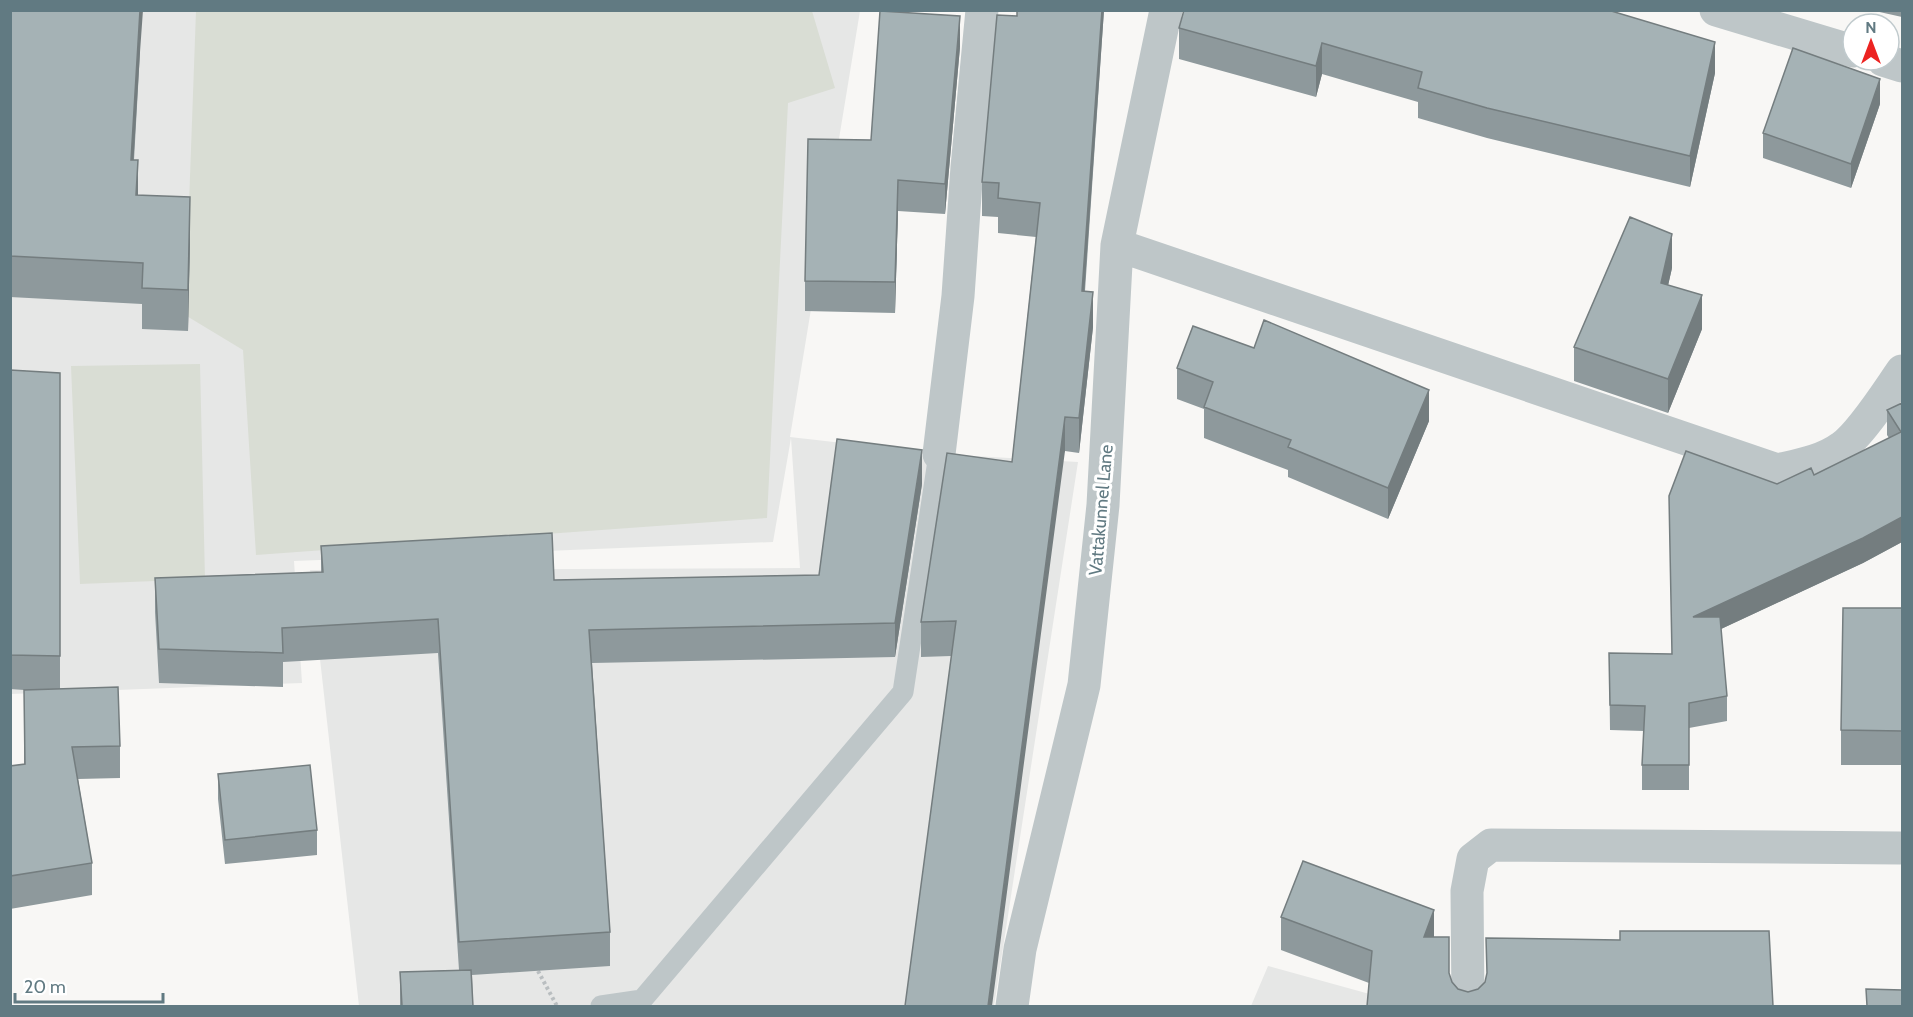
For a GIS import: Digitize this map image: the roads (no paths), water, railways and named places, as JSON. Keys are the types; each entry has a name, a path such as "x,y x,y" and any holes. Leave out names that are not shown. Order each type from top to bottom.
{"street":[{"path":"939,454 958,296 982,10"},
{"name":"Vattakunnel Lane","path":"1012,1006 1020,949 1084,685 1103,505 1117,245 1166,10"},
{"path":"1716,10 1841,47"},
{"path":"1117,245 1777,470 1812,463 1843,447 1866,421 1902,371"},
{"path":"1468,1006 1467,891 1473,859 1491,845 1900,848"}],"lane":[{"path":"601,1006 642,1000 903,692 939,454"}]}
